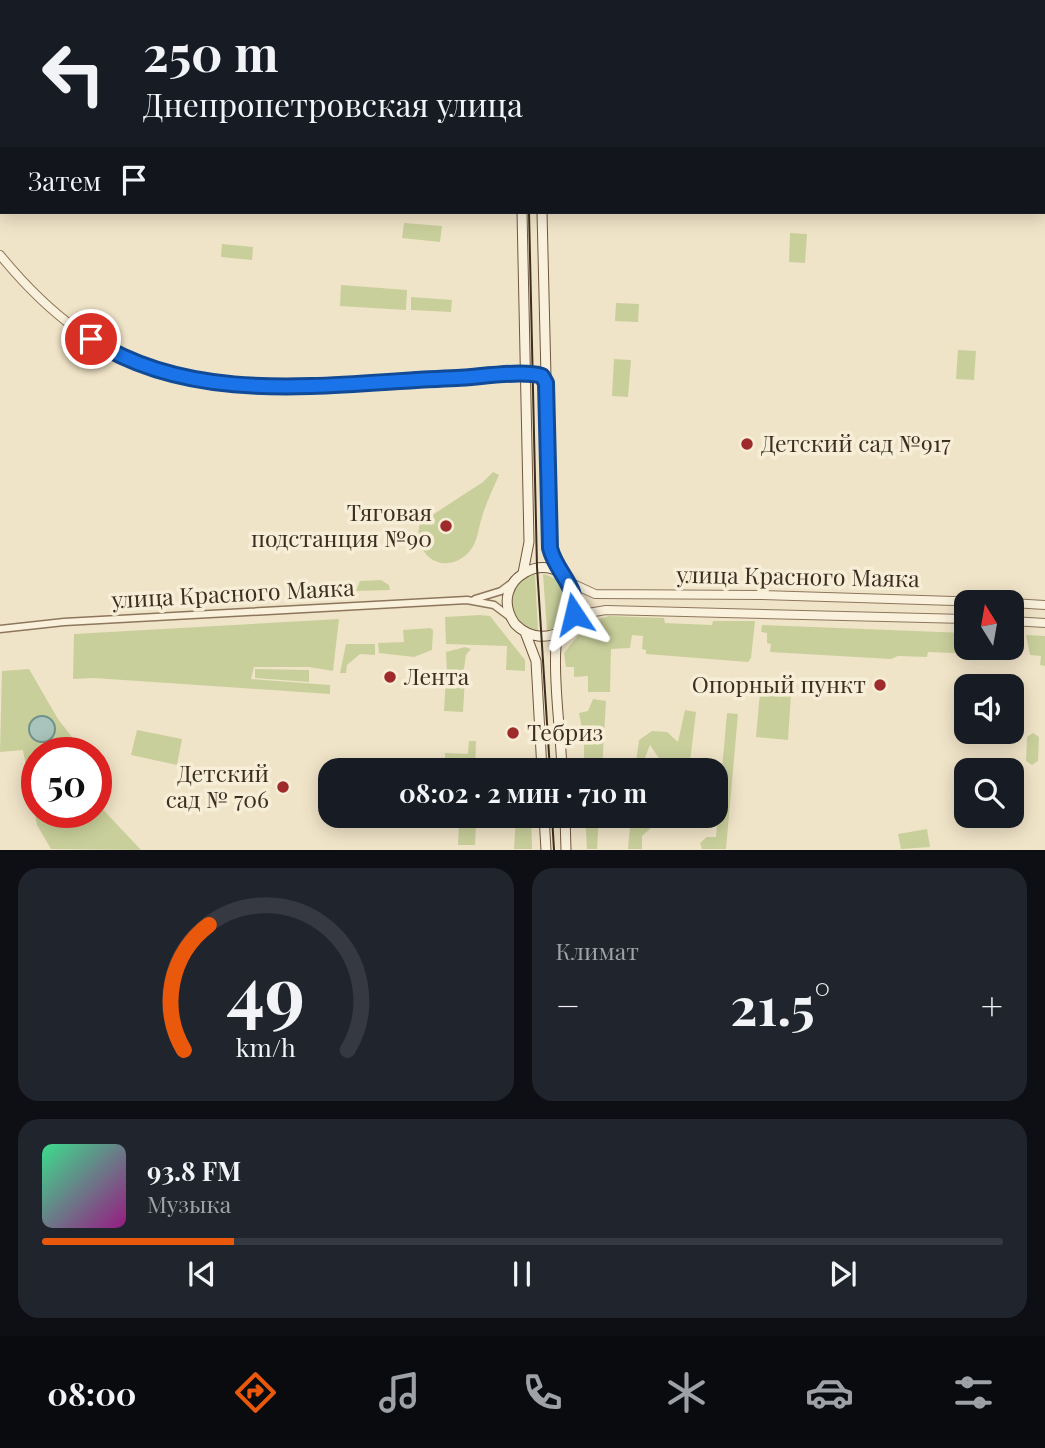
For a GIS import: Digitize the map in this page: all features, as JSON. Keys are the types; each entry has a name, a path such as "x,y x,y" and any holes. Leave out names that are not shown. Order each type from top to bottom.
{"main road":[{"path":"522,214 529,542 523,573"},
{"path":"542,214 550,541 559,572 569,582 576,606 556,645 561,758"},
{"path":"525,347 533,354 545,348"},
{"path":"541,758 536,661 525,632 511,618 507,599 514,581 523,573 537,567 559,572"},
{"path":"525,632 545,636 567,627"},
{"path":"545,828 546,849"},
{"path":"565,828 566,849"}],"street":[{"path":"0,255 41,301 91,339 128,359 187,378 260,386 538,374 546,383"},
{"name":"улица Красного Маяка","path":"0,629 64,622 467,600 501,591 514,581"},
{"name":"улица Красного Маяка","path":"569,582 595,594 762,594 954,601"},
{"name":"улица Красного Маяка","path":"467,600 494,605 511,618"},
{"path":"1024,604 1045,605"},
{"name":"улица Красного Маяка","path":"567,627 587,613 607,610 954,619"},
{"path":"1024,622 1045,623"}],"green space":[{"path":"404,223 442,226 440,242 402,238"},
{"path":"790,233 807,234 805,263 789,262"},
{"path":"222,244 253,247 252,260 221,257"},
{"path":"341,285 407,290 406,310 340,306"},
{"path":"411,297 452,300 451,312 411,310"},
{"path":"616,303 639,304 638,322 615,321"},
{"path":"958,350 976,351 974,380 956,379"},
{"path":"614,359 631,360 628,397 612,396"},
{"path":"493,472 499,475 472,548 460,560 450,563 432,559 420,545 420,523 483,482"},
{"path":"535,574 538,631 519,620 513,612 511,602 516,585"},
{"path":"543,574 561,584 568,601 563,618 557,626 547,631"},
{"path":"381,580 389,585 390,590 356,591 360,581"},
{"path":"490,616 525,660 525,671 506,670 507,646 446,644 445,617"},
{"path":"609,616 664,618 665,623 712,625 713,621 755,621 751,658 748,662 646,654 646,650 642,649 643,636 632,635 630,648 611,649 610,692 588,692 588,676 574,677 574,667 566,667 564,653 589,622"},
{"path":"339,619 333,671 309,667 254,667 251,679 330,685 330,694 94,678 73,679 74,634"},
{"path":"762,625 954,633 954,653 928,652 927,657 898,656 891,659 770,652 771,644 767,643 767,633 761,632"},
{"path":"403,630 433,630 432,650 414,657 379,653 378,643 404,642"},
{"path":"1026,635 1045,636 1045,666 1040,665 1041,656 1030,655"},
{"path":"346,644 375,644 375,655 360,654 347,665 346,673 340,673"},
{"path":"465,647 471,649 466,655 463,676 447,675 446,652"},
{"path":"29,669 58,719 72,737 21,737 21,750 0,752 2,671"},
{"path":"255,669 309,670 309,682 255,678"},
{"path":"446,677 465,678 463,712 444,711"},
{"path":"760,692 791,695 788,740 756,737"},
{"path":"593,699 606,701 603,758 584,758 579,713 588,711"},
{"path":"685,710 696,712 690,758 659,758 650,745 645,758 637,758 639,740 652,731 667,732 678,742"},
{"path":"727,713 738,714 728,826 728,758 723,758"},
{"path":"137,730 182,739 177,765 131,755"},
{"path":"1033,733 1039,737 1038,761 1032,765 1026,761 1027,737"},
{"path":"469,741 476,741 475,758 445,758 445,753 468,754"},
{"path":"112,819 141,850 51,849 39,828 112,828"},
{"path":"459,828 476,828 475,845 458,845"},
{"path":"515,828 531,828 532,849 514,849"},
{"path":"586,828 598,828 597,849 587,849"},
{"path":"630,828 651,828 642,836 642,849 628,849"},
{"path":"717,828 728,828 726,849 702,849 700,843 707,837 716,837"},
{"path":"927,829 930,847 901,849 898,834"}],"water":[{"path":"37,717 47,717 54,724 52,737 32,737 30,734 30,724"}],"tram line":[{"path":"529,214 537,567 549,758"},
{"path":"553,828 554,850"}],"place":[{"name":"Детский сад №917","path":"747,444"},
{"name":"Тяговая подстанция №90","path":"446,526"},
{"name":"Лента","path":"390,677"},
{"name":"Опорный пункт","path":"880,685"},
{"name":"Тебриз","path":"513,733"},
{"name":"Детский сад № 706","path":"283,787"}],"route":[{"path":"91,339 128,359 187,378 213,383 280,385 538,374 542,376 546,383 550,548 559,572 573,590 576,606 574,614"}]}
